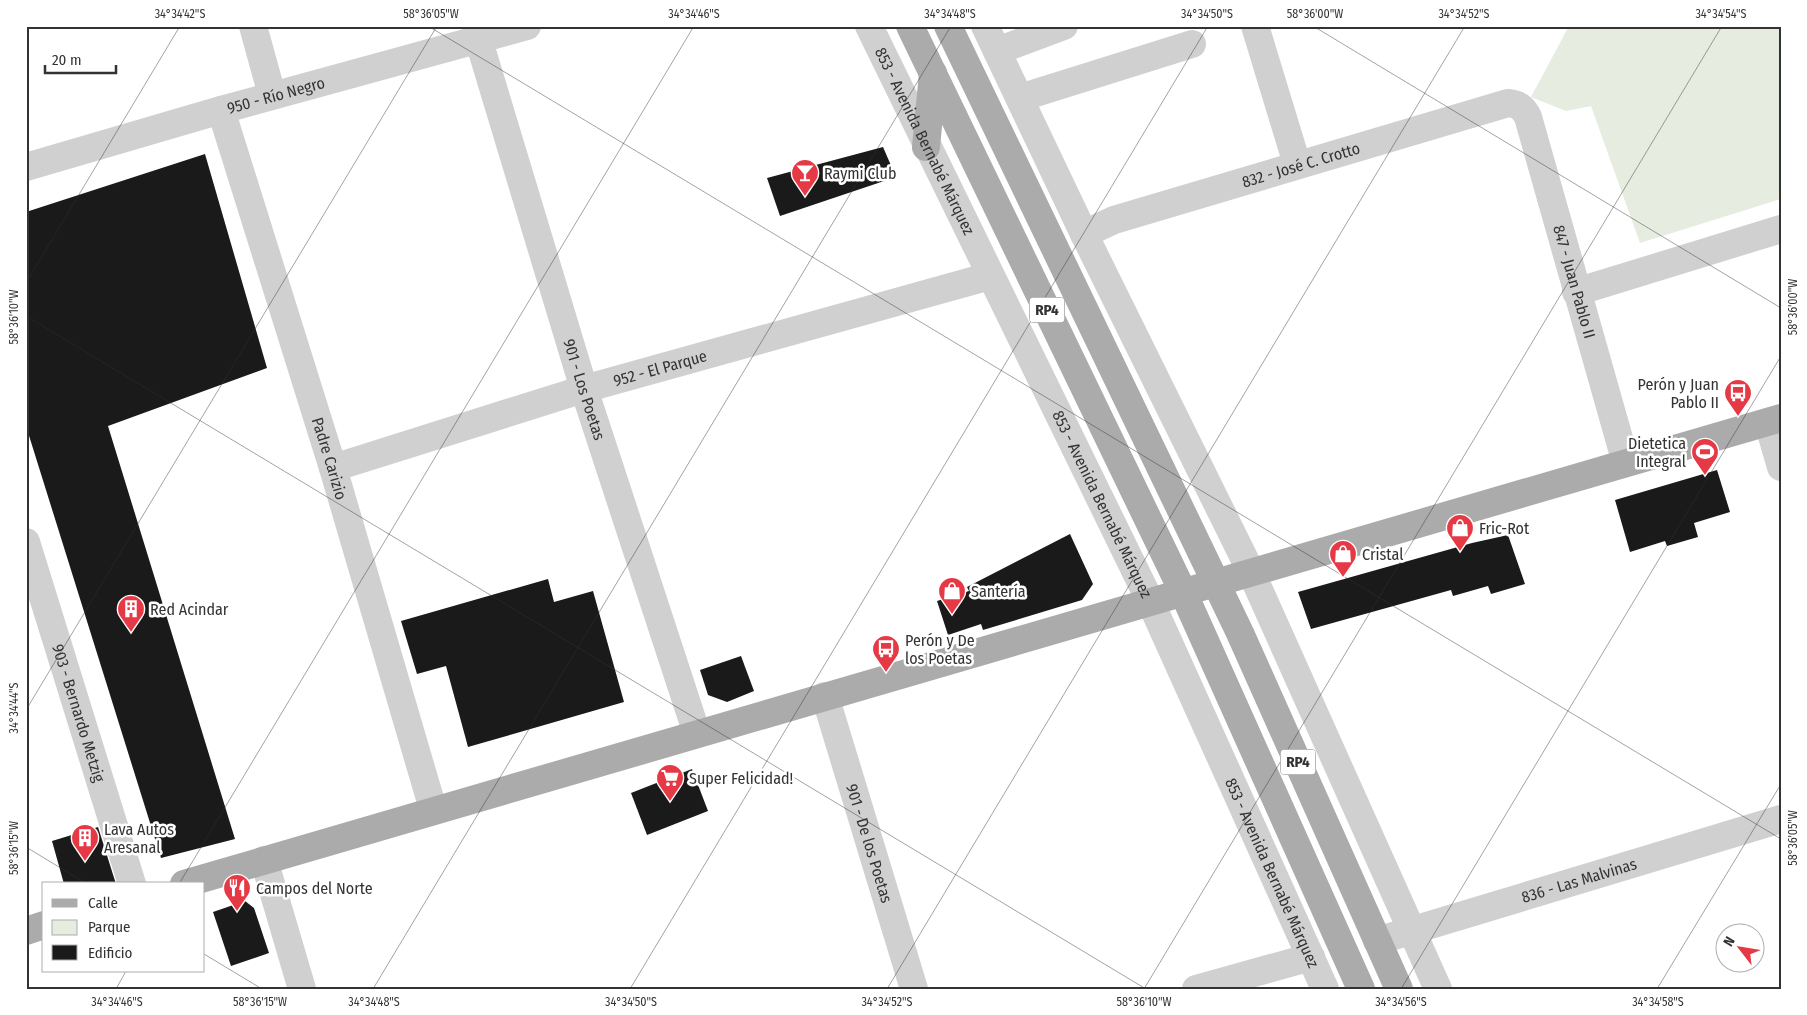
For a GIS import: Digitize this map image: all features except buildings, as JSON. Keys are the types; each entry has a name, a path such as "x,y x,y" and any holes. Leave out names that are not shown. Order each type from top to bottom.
{"main road":[{"name":"853 - Avenida Bernabé Márquez","path":"910,26 1184,594 1361,989"},
{"name":"RP4","path":"948,26 1217,584 1399,989"},
{"path":"926,147 933,73"},
{"path":"191,882 433,809 1184,594 1774,420"},
{"path":"26,931 42,926"}],"street":[{"path":"253,26 272,95"},
{"name":"950 - Río Negro","path":"26,167 272,95 479,41 527,26"},
{"name":"853 - Avenida Bernabé Márquez","path":"869,26 926,147 1151,603 1325,989"},
{"path":"986,26 1084,234 1252,574 1438,989"},
{"path":"997,51 1064,26"},
{"path":"1255,26 1297,164"},
{"name":"901 - Los Poetas","path":"479,41 584,390 697,734"},
{"path":"1020,98 1192,44"},
{"name":"832 - José C. Crotto","path":"1084,234 1114,220 1297,164 1508,103 1518,104"},
{"name":"847 - Juan Pablo II","path":"1518,104 1525,110 1528,116 1576,292 1626,463"},
{"name":"Padre Carizio","path":"221,110 332,468 433,809"},
{"path":"1576,292 1781,229"},
{"name":"952 - El Parque","path":"332,468 584,390 990,276"},
{"path":"1774,420 1781,467"},
{"name":"903 - Bernardo Metzig","path":"28,551 131,882"},
{"name":"901 - De los Poetas","path":"825,696 914,989"},
{"name":"836 - Las Malvinas","path":"1377,941 1781,819"},
{"path":"264,860 302,989"},
{"path":"1196,989 1311,957"}],"green space":[{"path":"1569,26 1781,26 1781,199 1640,243 1591,106 1566,111 1531,97"}],"place":[{"name":"Raymi Club","path":"805,197"},
{"name":"Perón y Juan Pablo II","path":"1738,417"},
{"name":"Dietetica Integral","path":"1705,476"},
{"name":"Fric-Rot","path":"1460,552"},
{"name":"Cristal","path":"1343,578"},
{"name":"Santería","path":"952,615"},
{"name":"Red Acindar","path":"131,633"},
{"name":"Perón y De los Poetas","path":"886,673"},
{"name":"Super Felicidad!","path":"670,802"},
{"name":"Lava Autos Aresanal","path":"85,862"},
{"name":"Campos del Norte","path":"237,912"}]}
